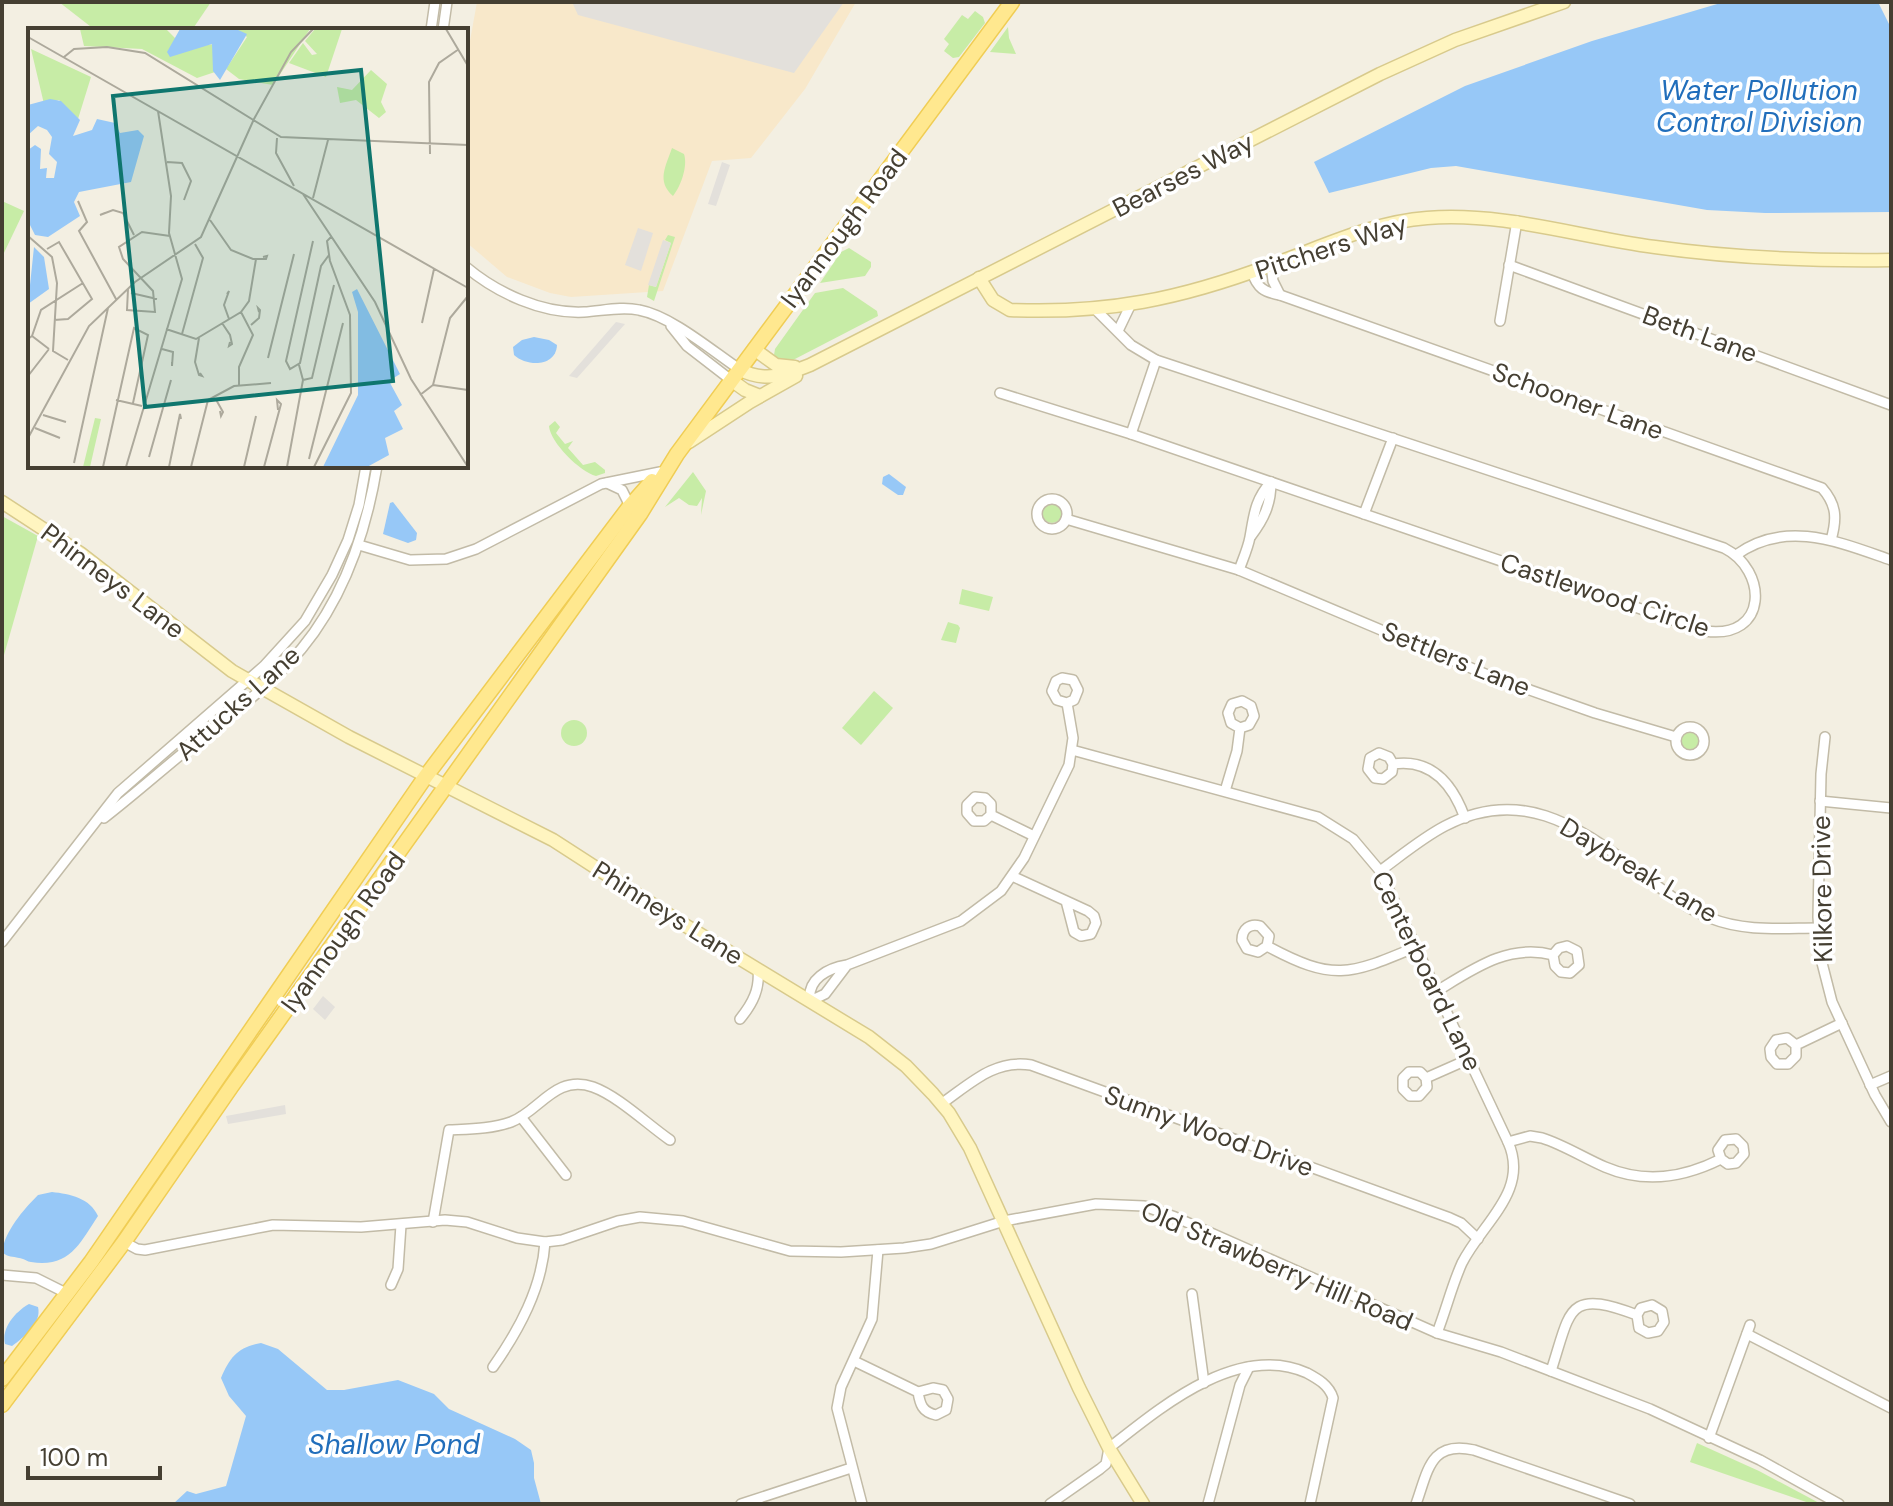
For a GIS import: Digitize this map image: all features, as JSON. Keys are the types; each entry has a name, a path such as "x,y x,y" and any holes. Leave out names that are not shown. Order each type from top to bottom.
{"main road":[{"name":"Iyannough Road","path":"2,1405 124,1242 640,514 680,450 1012,2"},
{"name":"Bearses Way","path":"735,374 775,378 810,365 1406,62 1455,40 1564,2"},
{"name":"Pitchers Way","path":"979,278 993,300 1010,310 1130,306 1198,290 1352,234 1395,223 1466,216 1517,221 1652,247 1710,253 1891,260"},
{"path":"754,349 780,367 810,365"},
{"name":"Bearses Way","path":"735,374 745,390 760,396 788,382 810,365"},
{"path":"680,450 760,396"},
{"name":"Iyannough Road","path":"2,1379 68,1294 426,776 630,506 680,450"},
{"name":"Phinneys Lane","path":"2,502 74,548 248,681 553,840 659,910 896,1057 941,1104 970,1148 1109,1448 1143,1504"}],"street":[{"path":"431,28 435,2"},
{"path":"443,28 447,2"},
{"path":"1500,321 1517,221"},
{"path":"1271,265 1273,281 1280,295"},
{"name":"Beth Lane","path":"1509,265 1891,405"},
{"name":"Bearses Way","path":"468,268 494,288 545,307 572,312 631,308 649,312 668,324 687,346 735,374"},
{"name":"Schooner Lane","path":"1252,272 1265,292 1822,488 1831,498 1836,511 1831,540"},
{"path":"1118,331 1130,306"},
{"path":"1095,309 1139,351 1156,360 1724,548 1736,555 1750,545 1776,536 1801,534 1831,540 1891,560"},
{"path":"1131,434 1156,360"},
{"name":"Castlewood Circle","path":"1000,393 1131,434 1692,628 1716,633 1730,632 1739,628 1754,608 1755,593 1750,575 1736,555"},
{"path":"1364,514 1393,438"},
{"name":"Attucks Lane","path":"2,942 65,858 134,776 248,681 305,621 332,575 354,522 366,468"},
{"name":"Attucks Lane","path":"95,825 262,689 317,628 341,588 359,545 377,468"},
{"path":"359,545 410,560 456,556 607,483 660,472"},
{"path":"1239,570 1250,539 1263,519 1271,498 1271,482"},
{"path":"607,483 622,490 630,506"},
{"name":"Settlers Lane","path":"1066,519 1239,570 1490,676 1595,713 1676,737"},
{"path":"847,965 825,994 810,1001 809,993 815,981 831,969 961,921 990,901 1012,876 1069,765 1073,738 1067,703"},
{"path":"1225,791 1237,751 1240,728"},
{"name":"Kilkore Drive","path":"1825,737 1820,801 1818,928 1825,980 1870,1085 1891,1122"},
{"name":"Centerboard Lane","path":"1072,750 1318,817 1353,839 1380,871 1514,1160 1510,1190 1458,1272 1437,1333"},
{"path":"1393,764 1416,764 1438,774 1455,793 1465,818"},
{"path":"1820,801 1891,808"},
{"name":"Daybreak Lane","path":"1380,871 1432,834 1465,818 1486,812 1518,811 1555,818 1588,834 1680,902 1712,919 1760,929 1818,928"},
{"path":"991,815 1034,836"},
{"path":"1012,876 1066,901"},
{"path":"1267,946 1308,966 1341,972 1362,969 1416,947"},
{"path":"1437,991 1500,956 1531,952 1553,955"},
{"path":"740,1019 759,986 758,969"},
{"path":"1796,1045 1842,1023"},
{"path":"1426,1078 1469,1059"},
{"name":"Sunny Wood Drive","path":"941,1104 999,1066 1012,1063 1031,1065 1450,1218 1461,1223 1478,1239"},
{"path":"1870,1085 1891,1076"},
{"path":"433,1222 449,1130 503,1124 521,1117 555,1090 582,1085 604,1093 670,1140"},
{"path":"521,1117 566,1175"},
{"path":"1508,1142 1530,1136 1542,1138 1608,1168 1644,1177 1685,1174 1721,1159"},
{"name":"Old Strawberry Hill Road","path":"124,1242 145,1250 273,1225 361,1227 433,1222 467,1222 517,1238 545,1242 562,1240 618,1221 651,1217 694,1224 790,1251 878,1250 931,1244 1004,1221 1096,1204 1144,1206 1255,1251 1437,1333 1501,1352 1621,1397 1760,1460 1839,1504"},
{"path":"391,1285 398,1269 401,1225"},
{"path":"493,1367 512,1340 530,1304 544,1264 545,1242"},
{"path":"862,1504 837,1408 841,1387 872,1319 878,1250"},
{"path":"2,1275 36,1278 68,1294"},
{"path":"1192,1294 1204,1383"},
{"path":"1551,1371 1567,1322 1580,1306 1597,1302 1637,1315"},
{"path":"1709,1438 1748,1330 1891,1408"},
{"path":"854,1361 918,1392"},
{"path":"1050,1504 1106,1464 1109,1448 1181,1394 1249,1367 1269,1364 1300,1370 1315,1377 1331,1392 1333,1404 1310,1504"},
{"path":"1208,1504 1240,1385 1249,1367"},
{"path":"1416,1504 1433,1460 1454,1447 1474,1450 1630,1504"},
{"path":"741,1504 851,1468"}],"shaded area":[{"path":"477,2 856,2 805,89 751,158 712,161 663,291 571,297 550,293 507,277 468,244 468,52"},
{"path":"572,2 844,2 794,73 578,15"},
{"path":"722,162 730,165 716,206 708,204"},
{"path":"638,228 653,233 641,271 625,265"},
{"path":"663,240 671,243 656,287 648,285"},
{"path":"616,322 625,324 577,378 569,376"},
{"path":"323,996 335,1007 325,1020 313,1009"},
{"path":"285,1105 286,1114 228,1124 226,1116"}],"green space":[{"path":"59,2 211,2 193,28 92,28"},
{"path":"975,11 985,23 959,57 953,58 944,51 949,44 944,39 962,15 968,19"},
{"path":"1008,27 1016,54 990,52"},
{"path":"672,148 684,154 685,159 683,176 673,196 664,179"},
{"path":"2,201 24,211 2,257"},
{"path":"668,235 675,237 654,301 647,297 649,285 656,287 671,243 665,240"},
{"path":"849,248 871,262 865,276 820,283 841,252"},
{"path":"843,288 877,311 878,316 793,360 779,360 774,355 775,349 815,293"},
{"path":"555,421 560,427 556,433 565,444 573,441 568,448 583,465 595,462 605,473 596,476 589,473 567,456 551,433 549,426"},
{"path":"693,472 706,491 701,515 702,498 697,506 679,498 665,507"},
{"path":"1052,503 1059,506 1062,513 1059,520 1052,523 1045,520 1042,513 1045,506"},
{"path":"2,516 38,536 2,662"},
{"path":"962,589 993,597 989,611 959,604"},
{"path":"948,622 960,628 956,643 941,640"},
{"path":"874,691 893,708 861,745 842,728"},
{"path":"574,720 583,724 587,733 583,742 574,746 565,742 561,733 565,724"},
{"path":"1686,732 1694,732 1699,741 1697,748 1686,750 1681,745 1681,737"},
{"path":"1697,1443 1821,1504 1812,1504 1690,1462"}],"water":[{"name":"Water Pollution Control Division","path":"1724,2 1878,2 1891,28 1891,212 1707,210 1456,166 1431,168 1329,193 1314,162 1465,86 1592,41"},
{"path":"534,337 557,345 552,358 533,363 514,355 513,347 522,340"},
{"path":"889,474 906,487 903,495 882,484 883,477"},
{"path":"393,502 417,533 416,540 408,543 383,534 390,503"},
{"path":"52,1192 85,1201 98,1216 79,1244 65,1257 44,1263 30,1262 2,1252 11,1229 26,1207 38,1195"},
{"path":"29,1304 38,1307 35,1324 12,1346 5,1344 5,1332 10,1321"},
{"name":"Shallow Pond","path":"261,1343 278,1349 327,1390 398,1380 434,1394 449,1409 515,1439 531,1450 541,1504 173,1504 187,1491 196,1494 226,1486 246,1416 229,1396 221,1378 236,1354"}]}
